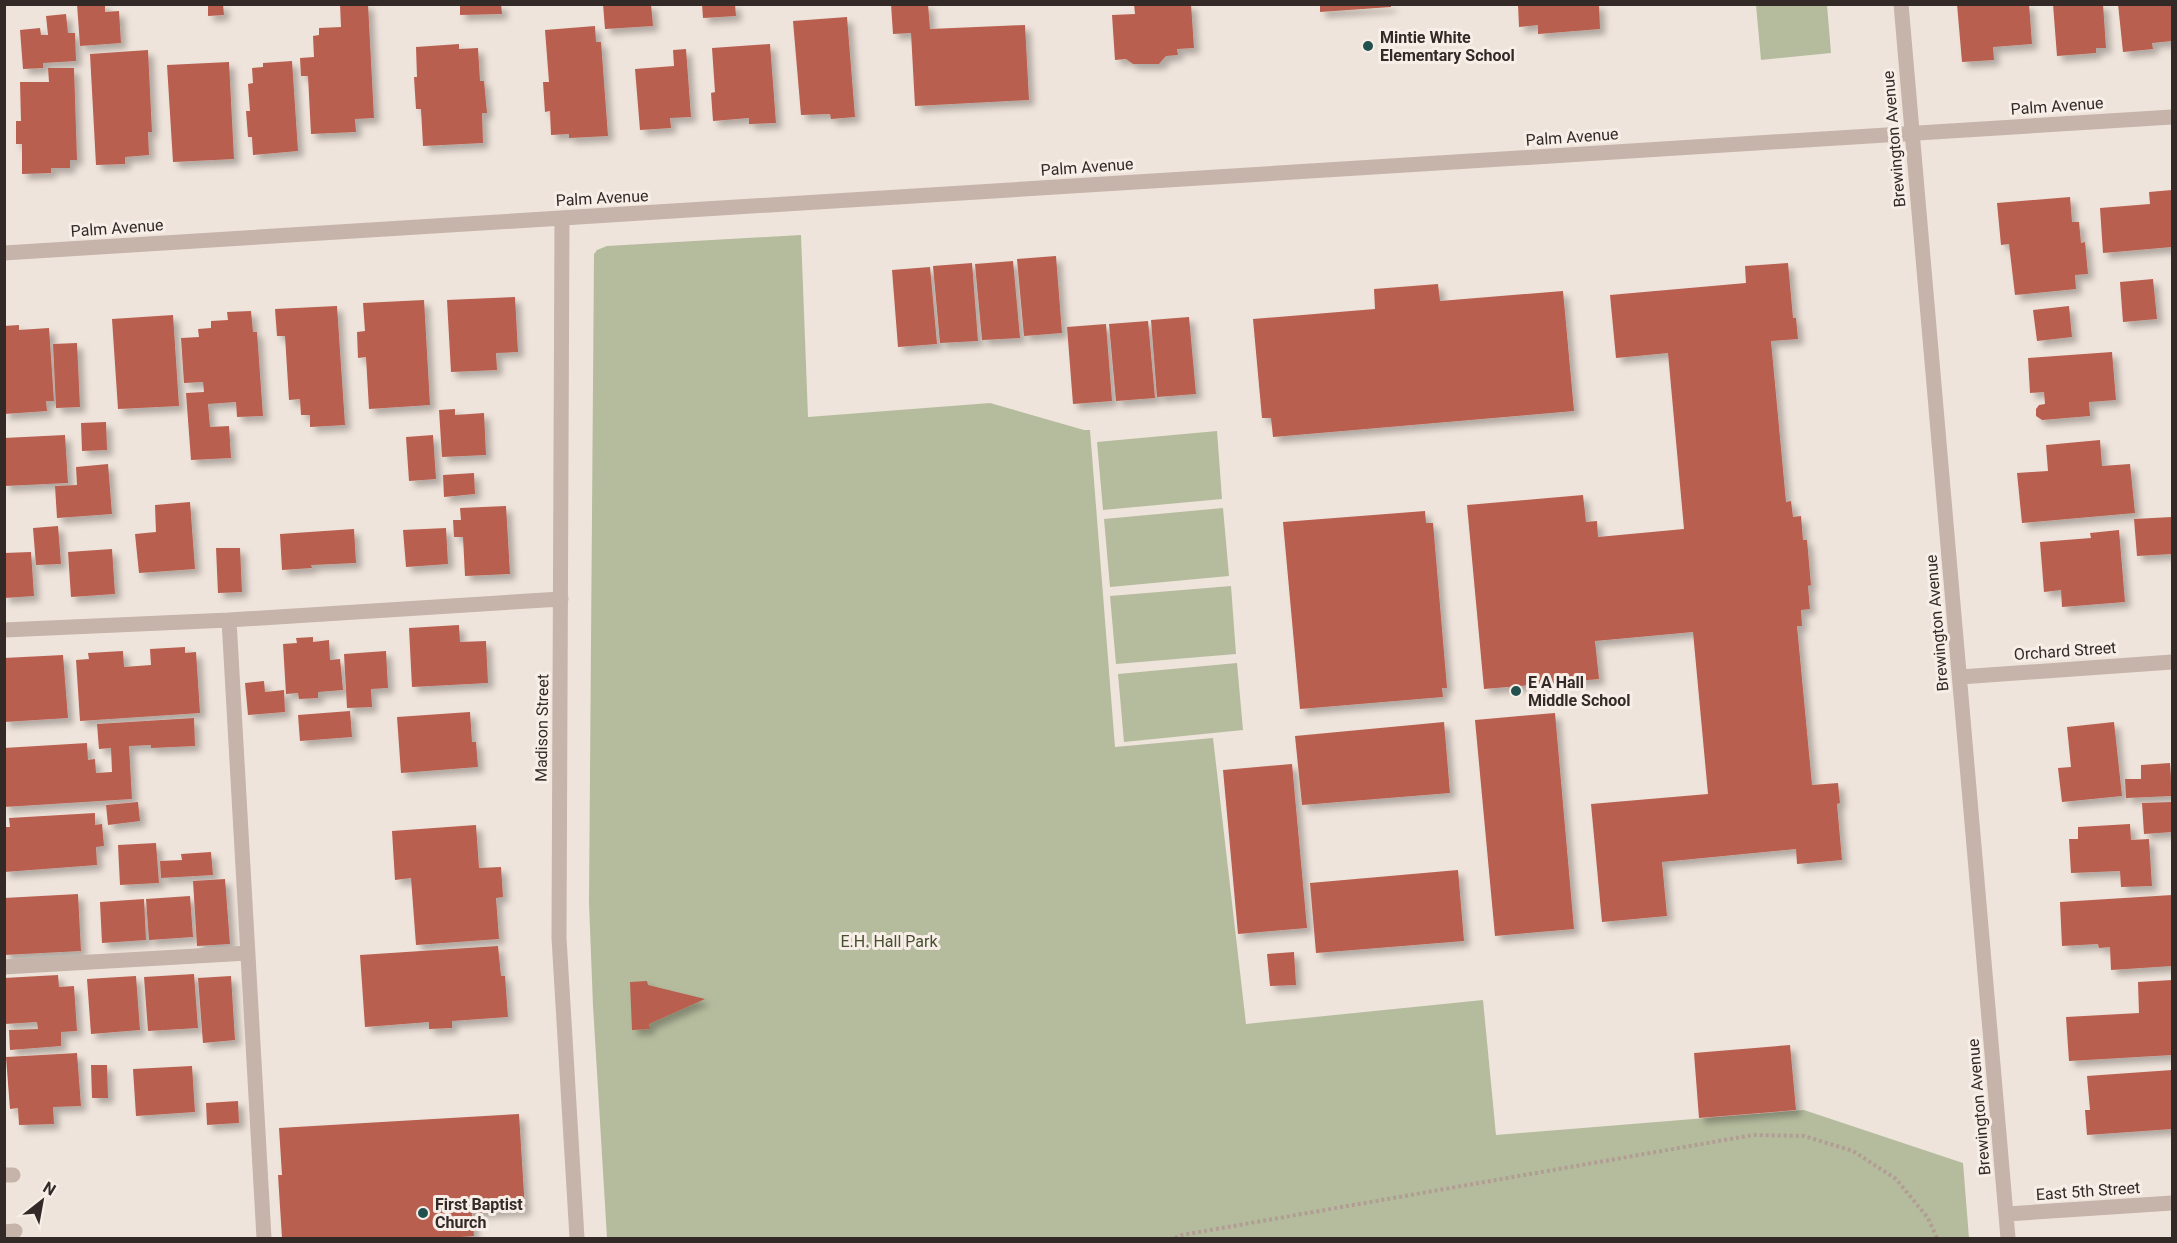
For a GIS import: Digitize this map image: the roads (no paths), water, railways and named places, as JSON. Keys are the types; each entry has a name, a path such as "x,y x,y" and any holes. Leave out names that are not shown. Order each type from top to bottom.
{"street":[{"name":"Brewington Avenue","path":"1901,4 2008,1239"},
{"name":"Palm Avenue","path":"4,253 2172,117"},
{"name":"Madison Street","path":"562,218 559,938 577,1239"},
{"path":"4,630 228,620 561,599"},
{"path":"228,620 264,1239"},
{"name":"Orchard Street","path":"1960,676 2172,662"},
{"path":"4,967 248,953"},
{"name":"East 5th Street","path":"2006,1214 2172,1203"}],"place":[{"name":"Mintie White Elementary School","path":"1368,46"},
{"name":"E A Hall Middle School","path":"1516,691"},
{"name":"First Baptist Church","path":"423,1213"}],"park label":[{"name":"E.H. Hall Park","path":"889,941"}]}
